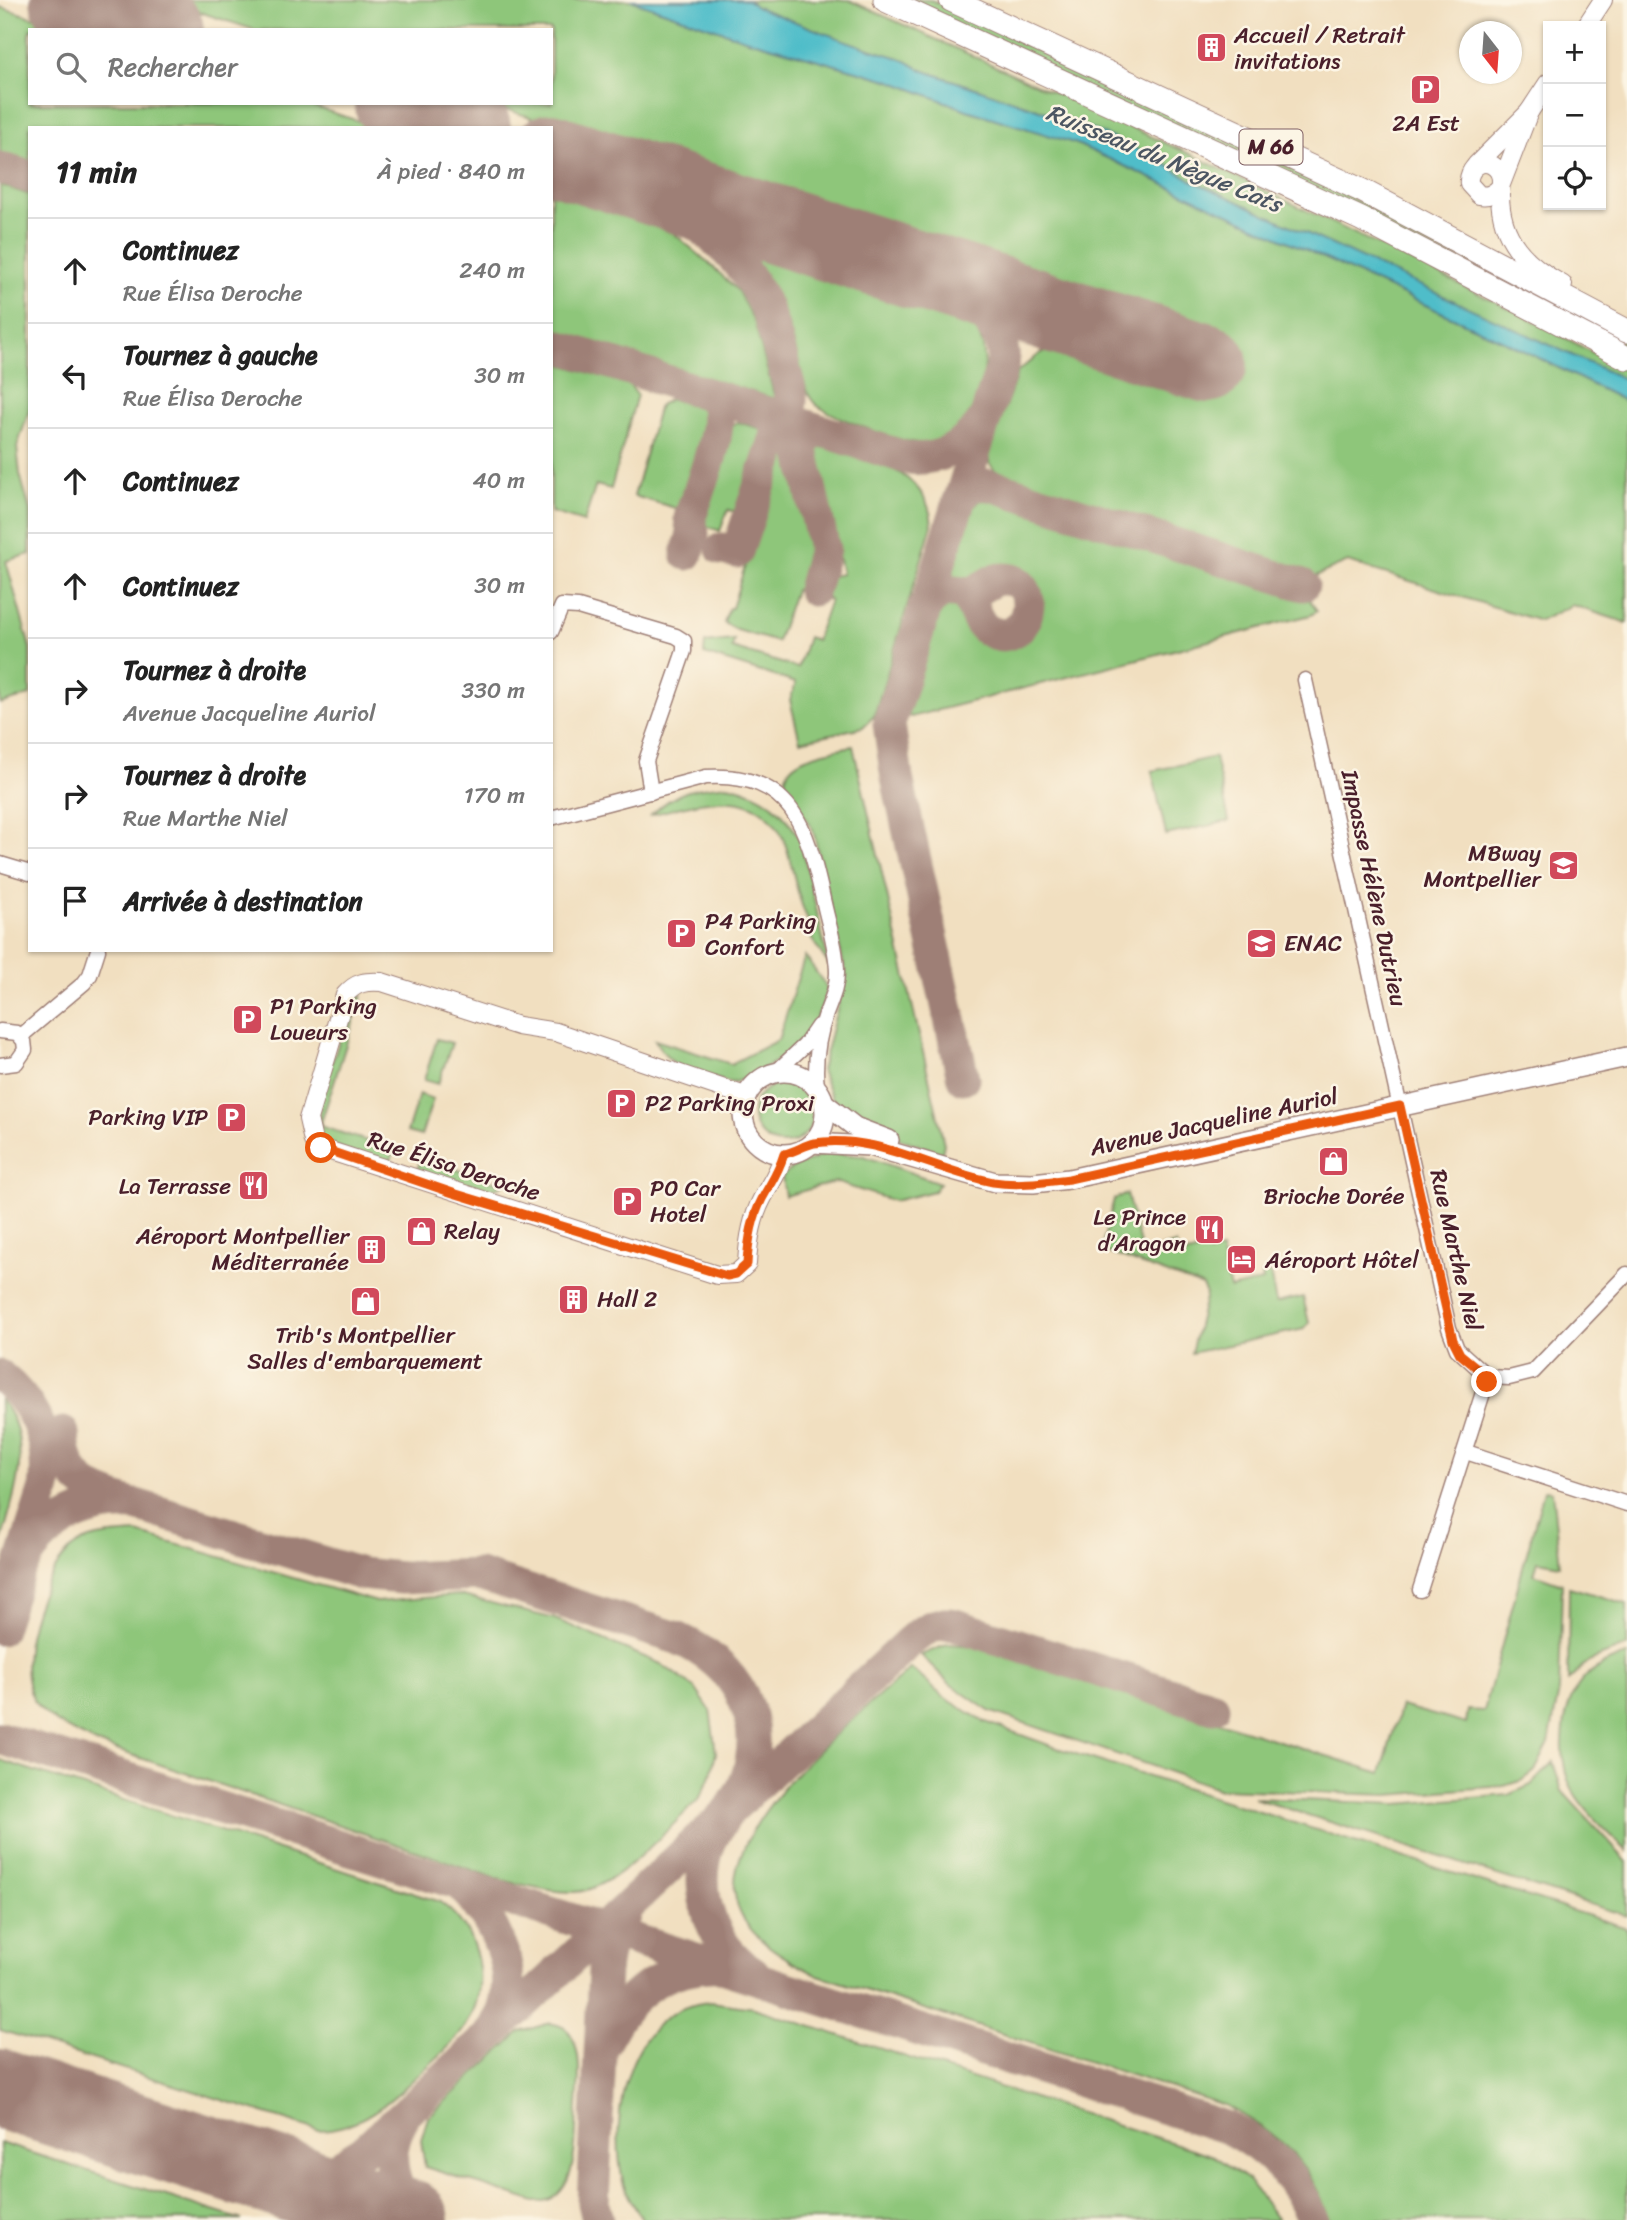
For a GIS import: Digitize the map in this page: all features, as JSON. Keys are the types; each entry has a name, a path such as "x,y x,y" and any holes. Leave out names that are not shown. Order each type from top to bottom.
{"highway":[{"name":"M 66","path":"885,0 1361,219 1627,358"},
{"name":"M 66","path":"951,0 1296,158 1627,331"}],"main road":[{"name":"Avenue Jacqueline Auriol","path":"812,1143 870,1146 995,1182 1033,1184 1069,1179 1627,1044"},
{"name":"Avenue Jacqueline Auriol","path":"820,1095 855,1127 885,1139 984,1169 1032,1172 1627,1057"},
{"path":"776,1072 798,1074 820,1095 823,1125 812,1143 799,1151 784,1154 770,1152 749,1136 743,1124 745,1097 752,1085 776,1072"}],"street":[{"path":"1589,21 1603,0"},
{"path":"1529,112 1500,187 1489,195 1474,192 1468,178 1476,165 1529,112 1547,84"},
{"path":"1476,165 1486,163 1496,167 1501,176 1500,187"},
{"name":"M 66","path":"1500,187 1502,221 1511,243 1534,267 1574,292 1585,307"},
{"path":"553,627 562,606 578,607 677,635 684,641 684,650 646,761 651,792"},
{"name":"Impasse Hélène Dutrieu","path":"1305,680 1399,1100"},
{"path":"553,817 706,777 733,775 757,782 777,794 791,808 810,843 835,957 835,991 816,1051 820,1095"},
{"path":"0,864 28,872"},
{"path":"21,1037 84,983 90,975 97,952"},
{"name":"Rue Élisa Deroche","path":"745,1097 556,1032 518,1026 382,982 370,981 359,983 345,995 308,1119 313,1141 321,1148 717,1275 736,1274 744,1269 748,1241 761,1200 776,1179 784,1154"},
{"path":"776,1072 806,1045 825,1016"},
{"path":"0,1031 12,1030 21,1037 25,1050 20,1060 11,1065 0,1065"},
{"name":"Rue Marthe Niel","path":"1399,1100 1454,1345 1488,1377"},
{"path":"1420,1590 1488,1377 1508,1378 1533,1372 1627,1274"},
{"path":"1466,1452 1627,1504"}],"green space":[{"path":"162,0 631,0 745,39 888,80 967,110 1077,144 1523,350 1627,402 1627,623 1572,605 1540,621 1348,562 1313,577 1001,478 989,463 989,452 1018,371 1041,353 1068,347 1200,389 1217,336 492,105 553,105 553,28 249,28"},
{"path":"748,0 849,0 1190,154 1523,315 1627,371 1627,381 1191,180 1128,145 1061,118 925,71 900,58 825,34 756,7"},
{"path":"898,0 931,0 1287,165 1627,339 1627,349"},
{"path":"0,7 67,28 28,28 28,105 309,105 374,126 28,126 28,161 0,153"},
{"path":"553,183 651,214 738,291 755,324 775,399 553,330"},
{"path":"0,185 28,194 28,414 17,447 20,474 28,504 28,555 6,561 28,641 28,696 0,704"},
{"path":"736,241 966,315 982,343 985,367 978,396 963,422 941,439 917,443 874,431 816,405 807,390 790,329 778,299"},
{"path":"553,362 630,385 637,395 611,489 596,485 584,522 553,513"},
{"path":"671,399 701,407 707,419 682,510 634,496 659,405"},
{"path":"737,422 766,430 742,513 728,510 720,531 700,524 732,425"},
{"path":"814,443 889,467 905,477 918,489 928,505 932,525 874,716 863,727 800,741 790,700 796,683 704,654 705,643 734,640 732,648 798,668 808,637 816,640 830,600 817,596 822,578 842,574"},
{"path":"782,446 787,450 813,569 805,592 795,590 777,642 737,630 724,623 729,608 732,608"},
{"path":"999,496 1308,597 1317,611 1311,615 911,717 904,714 940,602 965,610 981,636 992,642 1021,639 1034,628 1038,611 1035,594 1025,579 1010,570 992,570 972,583 950,577 971,508 981,500"},
{"path":"853,746 944,1144 942,1153 869,1128 832,1098 821,1070 846,975 813,830 791,798 786,784 787,774 793,765 816,754"},
{"path":"1215,757 1229,821 1166,835 1152,771"},
{"path":"728,785 741,788 772,804 795,830 801,842 829,965 811,938 813,931 801,901 787,849 777,827 763,812 747,804 730,801 690,805 651,815 678,795 705,787"},
{"path":"805,956 827,988 822,1005 805,1035 780,1059 765,1068 733,1083 708,1077 679,1067 655,1040 731,1064 778,1040"},
{"path":"362,995 320,1126 395,1150 388,1168 319,1140 318,1125 324,1088 356,996"},
{"path":"437,1039 452,1043 438,1084 424,1080"},
{"path":"783,1084 795,1086 808,1097 813,1114 811,1126 800,1139 783,1144 771,1142 758,1131 753,1114 755,1102 766,1089"},
{"path":"419,1094 433,1099 421,1136 407,1132"},
{"path":"828,1153 864,1156 940,1183 934,1191 894,1201 835,1182 785,1196 782,1177 792,1168"},
{"path":"421,1158 496,1182 499,1174 507,1176 503,1185 476,1195 415,1177"},
{"path":"1127,1194 1142,1252 1176,1244 1179,1256 1208,1249 1209,1253 1221,1250 1230,1289 1263,1281 1262,1274 1270,1272 1276,1303 1303,1297 1309,1323 1304,1329 1191,1353 1206,1294 1202,1286 1101,1250 1114,1199"},
{"path":"0,1400 18,1433 20,1452 15,1491 0,1547"},
{"path":"1544,1490 1552,1491 1560,1565 1538,1561 1534,1574 1562,1584 1559,1691 1549,1743 1535,1771 1523,1780 1504,1786 1388,1795 1220,1789 989,1711 950,1684 921,1655 948,1644 977,1646 1381,1773 1401,1706 1466,1724 1468,1710 1484,1711"},
{"path":"137,1533 377,1602 459,1595 555,1619 661,1664 695,1688 710,1710 716,1753 711,1775 699,1799 625,1869 591,1889 566,1892 505,1881 96,1743 53,1720 34,1700 28,1684 26,1665 32,1622 49,1580 70,1550 93,1538"},
{"path":"1569,1587 1627,1604 1627,1646 1589,1661 1568,1681"},
{"path":"1627,1655 1627,1851 1591,1815 1573,1791 1565,1767 1563,1738 1568,1710 1578,1686 1599,1666"},
{"path":"911,1668 942,1696 983,1721 1054,1747 1627,1928 1627,2220 1329,2220 1312,2181 1290,2151 1262,2128 1227,2106 815,1974 765,1943 745,1921 735,1894 738,1864 752,1833 773,1801 800,1770"},
{"path":"0,1760 440,1902 465,1928 478,1961 478,1996 472,2014 463,2030 447,2048 385,2104 360,2120 332,2129 317,2130 0,2030"},
{"path":"1553,1762 1562,1791 1627,1862 1627,1916 1254,1798 1397,1804 1509,1795 1531,1785"},
{"path":"711,2002 754,2008 1214,2156 1248,2180 1278,2220 643,2220 624,2187 619,2155 622,2097 630,2069 643,2043 660,2023 683,2008"},
{"path":"550,2023 568,2031 579,2063 575,2151 568,2180 560,2192 550,2199 535,2202 425,2167 421,2140 428,2117 520,2032"},
{"path":"0,2143 242,2220 0,2220"}],"water":[{"path":"631,0 748,0 756,7 825,34 900,58 925,71 1095,131 1160,161 1191,180 1626,380 1627,402 1523,350 1077,144 967,110 888,80 745,39"}],"taxiway":[{"path":"0,168 28,176"},
{"path":"607,171 652,195 696,224 735,260 750,280 769,316 791,393 789,410 774,415"},
{"path":"912,268 967,301 991,325 1003,352 1000,373 889,724 897,778 963,1078"},
{"path":"553,345 907,458 930,457 950,451 967,439 983,422"},
{"path":"687,554 693,534 690,518 715,436 716,405 710,395"},
{"path":"722,549 737,552 777,434 776,423 767,413"},
{"path":"813,590 824,549 802,450 807,436 823,431"},
{"path":"958,503 972,487 994,486 1303,585"},
{"path":"924,607 941,592 973,592 1002,579 1016,582 1024,590 1028,601 1027,613 1022,624 1013,632 1001,635 983,627 965,594"},
{"path":"0,1376 32,1412 39,1426 46,1455 45,1488 0,1629"},
{"path":"63,1433 68,1462 80,1481 100,1493 127,1503"},
{"path":"18,1572 39,1542 66,1520 99,1508 136,1505 361,1574 401,1578 479,1575 677,1638 698,1649 731,1679 743,1697 750,1717 753,1738 751,1761 744,1785 709,1845 703,1881 709,1916 716,1933 738,1961 753,1972"},
{"path":"264,2173 306,2175 336,2168 363,2151 467,2057 908,1643 930,1628 941,1624 955,1625 1213,1707"},
{"path":"0,1738 1228,2128 1256,2145 1280,2165 1298,2190 1313,2220"},
{"path":"463,1887 487,1919 503,1954 507,1992 503,2011 494,2030"},
{"path":"597,2220 593,2203 604,1970 608,1947 624,1916"},
{"path":"604,2043 622,2011 646,1988 676,1972 712,1966"},
{"path":"405,2114 393,2143 392,2170 402,2196 421,2220"}],"runway":[{"path":"70,0 158,28"},
{"path":"400,105 465,126"},
{"path":"553,154 1208,363"},
{"path":"0,2089 410,2220"}],"place":[{"name":"Accueil / Retrait invitations","path":"1211,48"},
{"name":"2A Est","path":"1426,89"},
{"name":"MBway Montpellier","path":"1564,866"},
{"name":"P4 Parking Confort","path":"682,934"},
{"name":"ENAC","path":"1261,943"},
{"name":"P1 Parking Loueurs","path":"247,1019"},
{"name":"P2 Parking Proxi","path":"622,1103"},
{"name":"Parking VIP","path":"231,1117"},
{"name":"Brioche Dorée","path":"1334,1162"},
{"name":"La Terrasse","path":"254,1186"},
{"name":"P0 Car Hotel","path":"627,1201"},
{"name":"Le Prince d’Aragon","path":"1209,1230"},
{"name":"Relay","path":"421,1231"},
{"name":"Aéroport Montpellier Méditerranée","path":"372,1249"},
{"name":"Aéroport Hôtel","path":"1242,1260"},
{"name":"Hall 2","path":"574,1299"},
{"name":"Trib's Montpellier Salles d'embarquement","path":"365,1301"}],"route":[{"path":"321,1148 453,1193 727,1276 736,1274 747,1264 748,1241 761,1200 776,1179 784,1154 799,1151 812,1143 870,1146 995,1182 1033,1184 1069,1179 1400,1106 1454,1345 1460,1354 1488,1377 1487,1382"}],"water label":[{"name":"Ruisseau du Nègue Cats","path":"1164,158"}]}
